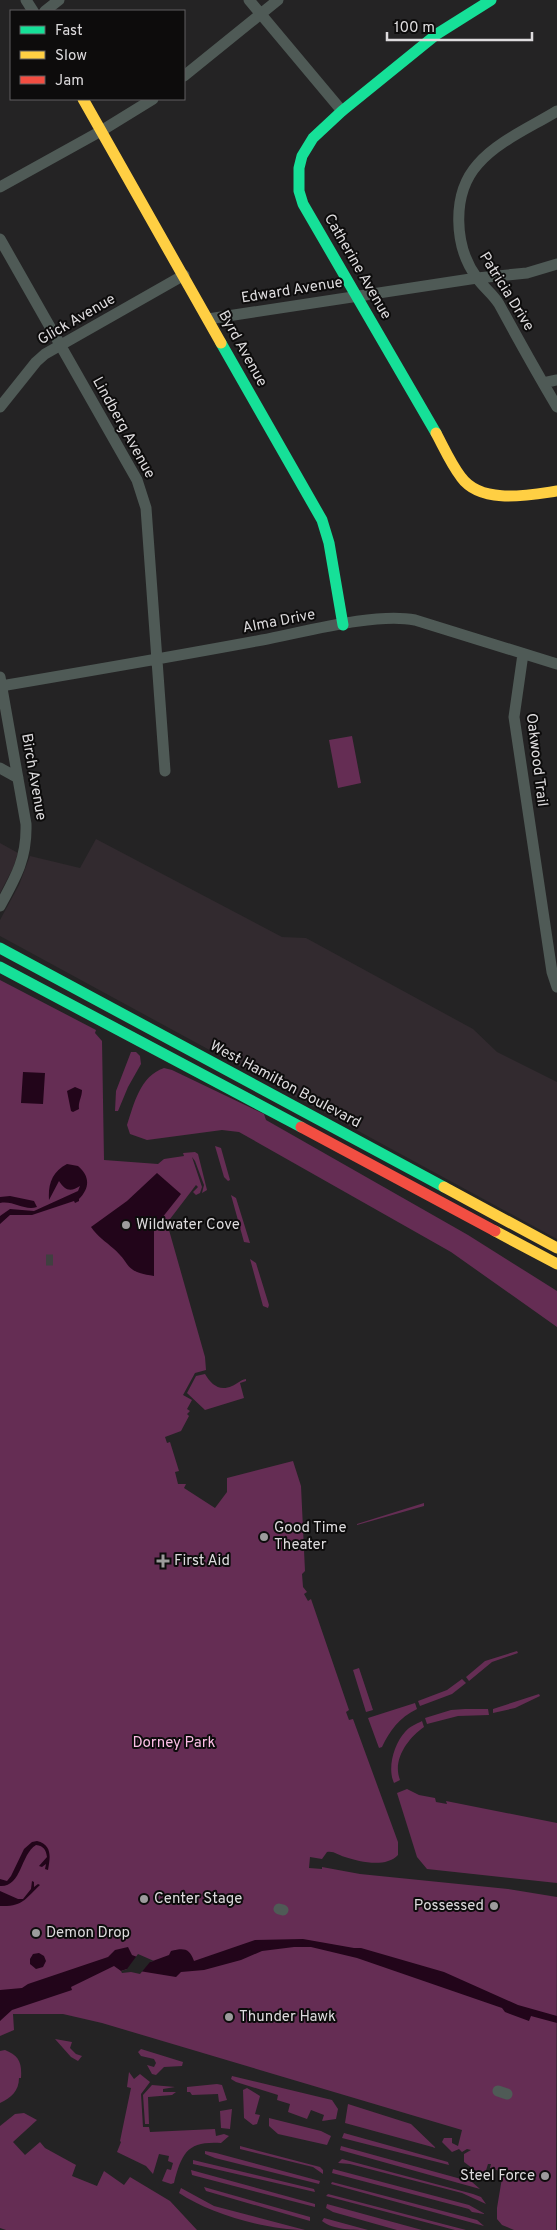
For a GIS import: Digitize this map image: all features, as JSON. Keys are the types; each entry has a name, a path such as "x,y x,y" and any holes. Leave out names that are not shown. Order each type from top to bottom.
{"street":[{"path":"46,10 59,0"},
{"path":"249,0 342,111 437,34 491,0"},
{"path":"185,75 278,0"},
{"name":"Byrd Avenue","path":"84,100 322,520 329,543 343,625"},
{"path":"0,187 101,131 151,100"},
{"name":"Catherine Avenue","path":"342,111 313,138 298,168 303,204 462,479 484,494 497,497 557,491"},
{"name":"Patricia Drive","path":"557,111 492,151 478,164 465,185 460,204 460,224 464,253 477,278 494,295 557,407"},
{"name":"Lindberg Avenue","path":"0,239 137,480 142,492 146,508 165,771"},
{"name":"Edward Avenue","path":"208,319 477,278 527,273 557,264"},
{"name":"Glick Avenue","path":"0,407 36,362 60,346 184,276"},
{"path":"543,383 557,380"},
{"name":"Alma Drive","path":"1,681 157,660 343,625 404,618 557,664"},
{"name":"Oakwood Trail","path":"524,654 514,717 552,972 557,987"},
{"name":"Birch Avenue","path":"0,906 19,872 27,840 26,824 1,681"},
{"path":"0,768 18,778"},
{"name":"West Hamilton Boulevard","path":"0,948 557,1248"},
{"name":"West Hamilton Boulevard","path":"0,967 557,1264"}],"shaded area":[{"path":"96,839 282,937 306,938 473,1029 497,1052 557,1082 557,1239 0,936 0,920 19,885 30,856 80,868"},
{"path":"0,843 18,853 13,868 0,893"},
{"path":"23,1072 45,1073 43,1104 21,1103"},
{"path":"75,1087 82,1090 82,1093 79,1109 73,1112 71,1111 67,1091"},
{"path":"67,1164 78,1166 85,1174 87,1186 79,1201 32,1215 10,1215 0,1224 0,1216 10,1209 34,1211 78,1191 80,1186 68,1190 59,1181 49,1200 50,1184 54,1175"},
{"name":"Wildwater Cove","path":"157,1173 181,1194 154,1228 154,1276 133,1270 91,1227 127,1201"},
{"path":"10,1196 34,1201 37,1207 28,1208 5,1202 0,1203 0,1197"},
{"path":"37,1841 48,1849 50,1857 48,1870 45,1869 46,1864 42,1867 39,1866 47,1857 44,1849 36,1845 27,1856 13,1881 7,1885 0,1886 0,1879 7,1881 11,1876 24,1849 32,1842"},
{"path":"32,1881 34,1882 34,1887 38,1884 40,1885 27,1898 14,1905 0,1906 0,1891 18,1899 23,1899 31,1889"},
{"path":"303,1939 361,1948 444,1972 518,2005 557,2016 557,2023 531,2016 529,2021 505,2012 502,2008 357,1958 311,1947 262,1951 241,1960 204,1970 181,1972 176,1977 127,1969 121,1971 114,1966 71,1987 72,1990 12,2010 0,2021 0,1990 22,1988 28,1984 108,1957 115,1950 128,1947 132,1955 150,1962 169,1955 171,1951 183,1949 188,1951 194,1961 255,1940"},
{"path":"39,1953 44,1956 46,1961 43,1967 36,1969 30,1964 30,1959 33,1954"}],"green space":[{"path":"352,736 361,783 338,788 329,740"},
{"name":"Dorney Park","path":"0,980 96,1030 95,1033 102,1041 104,1160 158,1164 164,1159 184,1156 183,1153 195,1152 198,1154 207,1190 202,1193 204,1185 192,1157 202,1187 200,1193 196,1195 193,1192 198,1187 196,1185 167,1223 205,1357 206,1370 195,1373 183,1395 192,1400 187,1409 190,1411 187,1414 189,1416 181,1431 165,1437 167,1443 170,1442 179,1471 175,1472 178,1484 186,1484 184,1488 215,1508 227,1492 227,1478 293,1461 301,1486 305,1571 302,1574 303,1587 307,1592 304,1594 308,1601 311,1599 349,1710 346,1712 349,1720 353,1719 398,1842 398,1855 387,1862 365,1862 327,1852 322,1859 310,1857 309,1868 322,1869 322,1867 360,1874 508,1889 557,1897 556,2230 514,2230 502,2225 497,2219 497,2208 503,2172 490,2168 491,2164 488,2164 484,2177 464,2162 464,2154 471,2150 467,2149 462,2152 459,2149 452,2152 442,2142 444,2138 452,2138 452,2143 458,2146 462,2130 102,2023 63,2014 13,2014 14,2030 0,2036"},
{"path":"131,1052 136,1052 140,1056 141,1064 128,1087 118,1111 115,1111 116,1091"},
{"path":"164,1068 172,1070 264,1114 266,1120 468,1235 557,1291 557,1327 451,1252 239,1132 222,1130 147,1140 130,1134 127,1125 139,1092 149,1077"},
{"path":"215,1146 221,1148 230,1180 228,1181 224,1177"},
{"path":"231,1195 236,1198 250,1243 244,1242"},
{"path":"250,1259 256,1263 269,1305 268,1308 263,1306"},
{"path":"205,1374 213,1384 223,1388 246,1379 246,1381 240,1383 244,1398 205,1410 187,1393 196,1376"},
{"path":"424,1503 424,1506 357,1525 357,1524"},
{"path":"517,1651 518,1653 492,1662 469,1681 466,1677 485,1661"},
{"path":"359,1668 373,1710 366,1712 353,1670"},
{"path":"462,1679 466,1683 452,1694 420,1706 418,1701 447,1690"},
{"path":"539,1694 540,1696 515,1708 493,1713 493,1709"},
{"path":"415,1703 417,1709 400,1720 388,1735 382,1747 379,1748 368,1718"},
{"path":"488,1709 489,1715 458,1716 427,1724 425,1718 451,1710"},
{"path":"422,1721 424,1727 412,1737 403,1750 398,1765 400,1780 394,1783 391,1770 395,1749 407,1730"},
{"path":"407,1789 419,1795 435,1798 436,1802 447,1804 446,1801 557,1823 557,1883 427,1869 417,1857 397,1793"},
{"path":"55,2039 72,2042 70,2048 76,2054 82,2056 78,2061 71,2057"},
{"path":"141,2049 183,2062 182,2066 164,2067 156,2075 152,2074 147,2065 154,2067 156,2063 154,2059 141,2056 138,2052"},
{"path":"5,2050 19,2060 21,2078 19,2078 18,2087 14,2094 0,2103 0,2051"},
{"path":"129,2072 134,2079 140,2074 150,2082 141,2094 143,2127 149,2127 150,2132 215,2129 216,2136 224,2134 229,2136 221,2143 201,2144 188,2151 180,2163 174,2183 162,2181 167,2169 171,2170 173,2163 168,2161 169,2156 159,2154 153,2174 146,2166 117,2152 121,2142 131,2088 127,2087"},
{"path":"232,2076 332,2100 338,2109 336,2119 322,2121 324,2115 311,2110 307,2119 288,2112 290,2104 277,2100 278,2095 236,2082 231,2079"},
{"path":"152,2085 175,2087 163,2089 163,2092 176,2092 172,2095 148,2097 149,2124 145,2124 143,2095"},
{"path":"222,2085 227,2100 219,2102 218,2094 192,2095 190,2092 187,2092 187,2087"},
{"path":"247,2088 260,2096 255,2114 260,2115 257,2124 253,2125 244,2118 243,2090"},
{"path":"348,2104 411,2124 436,2148 345,2123"},
{"path":"232,2109 230,2129 221,2128 220,2111"},
{"path":"24,2113 37,2120 13,2142 25,2155 40,2142 45,2148 76,2165 72,2176 97,2186 104,2171 124,2185 130,2177 170,2201 197,2230 6,2230 0,2228 0,2126 15,2114"},
{"path":"269,2118 321,2131 331,2136 327,2145 278,2134 269,2126"},
{"path":"344,2133 448,2162 449,2165 342,2138"},
{"path":"240,2146 320,2167 323,2170 323,2174 313,2167 240,2149"},
{"path":"341,2146 472,2182 480,2189 340,2150"},
{"path":"205,2151 320,2181 319,2184 215,2158 205,2154"},
{"path":"342,2159 473,2194 481,2197 486,2204 462,2193 350,2164 338,2163"},
{"path":"193,2160 314,2189 315,2192 193,2164"},
{"path":"333,2169 469,2205 485,2214 332,2173"},
{"path":"191,2170 315,2204 315,2207 192,2175"},
{"path":"332,2182 477,2220 484,2226 331,2184"},
{"path":"204,2187 310,2217 310,2221 206,2191"},
{"path":"181,2188 214,2206 305,2230 257,2224 222,2214 206,2208 179,2193"},
{"path":"328,2194 466,2230 455,2230 326,2196"},
{"path":"327,2204 422,2230 397,2230 333,2212 326,2208"},
{"path":"324,2218 368,2230 344,2229 332,2226 322,2221"}],"pier":[{"path":"138,1954 154,1961 150,1962 140,1974 122,1973 121,1971 127,1969"}],"tunnel":[{"path":"46,1260 53,1260"}],"traffic: fast":[{"path":"436,433 303,204 299,191 299,168 302,156 313,138 342,111 437,34 491,0"},
{"path":"221,343 322,520 329,543 343,625"},
{"path":"0,948 444,1187"},
{"path":"0,967 301,1127"}],"traffic: slow":[{"path":"84,100 221,343"},
{"path":"436,433 461,477 480,492 493,495 520,496 557,491"},
{"path":"444,1187 557,1248"},
{"path":"495,1231 557,1264"}],"traffic: jam":[{"path":"301,1127 495,1231"}],"place":[{"name":"Wildwater Cove","path":"126,1225"},
{"name":"Good Time Theater","path":"264,1537"},
{"name":"First Aid","path":"163,1561"},
{"name":"Center Stage","path":"144,1899"},
{"name":"Possessed","path":"494,1906"},
{"name":"Demon Drop","path":"36,1933"},
{"name":"Thunder Hawk","path":"229,2017"},
{"name":"Steel Force","path":"545,2176"}]}
